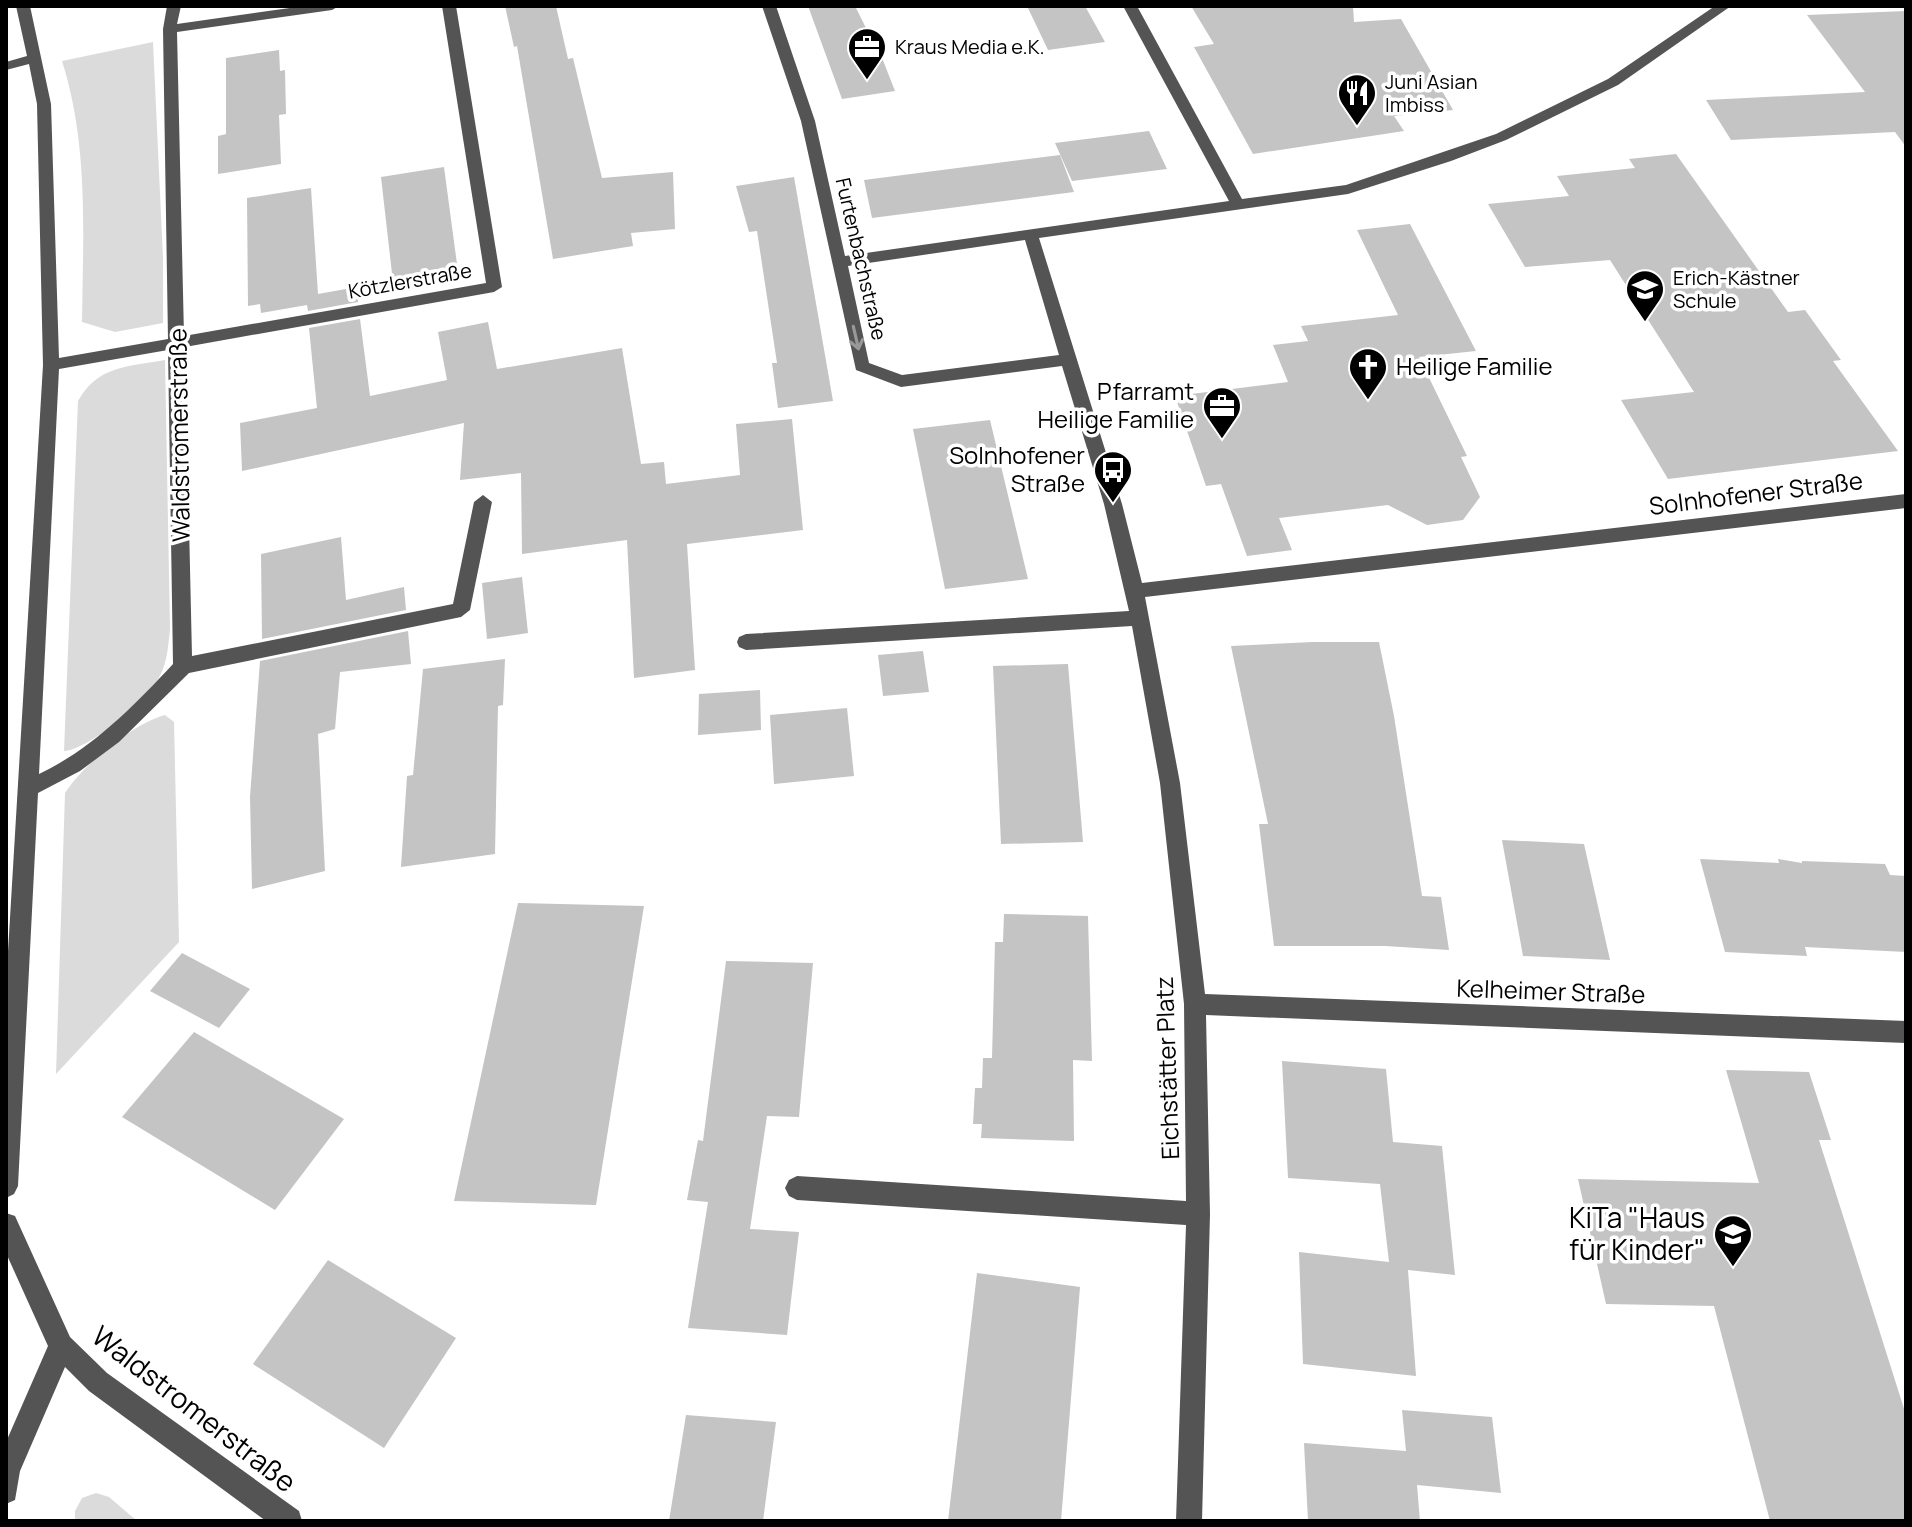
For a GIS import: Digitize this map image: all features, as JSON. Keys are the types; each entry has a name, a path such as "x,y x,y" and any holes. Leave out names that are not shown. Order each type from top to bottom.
{"street":[{"path":"6,1186 10,1038 28,788 51,365 44,104 23,6"},
{"name":"Waldstromerstraße","path":"174,6 170,29 179,341 183,666"},
{"path":"170,29 332,6"},
{"name":"Kötzlerstraße","path":"51,365 494,287 449,6"},
{"name":"Furtenbachstraße","path":"769,6 808,121 862,366 901,381 1070,359"},
{"path":"1130,6 1239,207"},
{"path":"838,262 1348,189 1501,137 1613,82 1724,6"},
{"path":"6,66 34,58"},
{"name":"Eichstätter Platz","path":"1031,236 1113,504 1135,591 1170,783 1195,1004 1198,1214 1189,1521"},
{"name":"Solnhofener Straße","path":"1135,591 1906,501"},
{"path":"28,788 62,774 134,719 183,666 461,610 483,502"},
{"path":"746,642 1139,618"},
{"name":"Kelheimer Straße","path":"1195,1004 1906,1032"},
{"path":"797,1188 1198,1214"},
{"name":"Waldstromerstraße","path":"6,1225 61,1346 98,1382 289,1521"},
{"name":"Waldstromerstraße","path":"6,1491 7,1471 61,1346"}],"shaded area":[{"path":"153,42 163,323 115,332 82,322 80,158 77,125 62,61"},
{"path":"165,360 168,651 159,678 138,703 87,743 64,751 78,401 95,380 105,374"},
{"path":"165,715 174,722 179,942 56,1074 65,793 109,747 138,727"},
{"path":"96,1493 109,1497 137,1521 75,1521 75,1511 82,1498"}],"building":[{"path":"505,6 556,6 568,59 573,58 602,178 673,172 675,229 631,233 633,246 553,259 517,46 514,47"},
{"path":"808,6 855,6 872,40 875,40 895,91 842,99"},
{"path":"1027,6 1085,6 1105,42 1048,50"},
{"path":"1191,6 1353,6 1354,22 1401,19 1453,110 1394,116 1404,131 1253,154 1194,47 1214,44"},
{"path":"1906,11 1906,147 1895,132 1731,140 1706,100 1865,92 1807,15"},
{"path":"279,50 280,71 285,70 286,114 279,115 281,164 218,174 218,136 226,134 226,58"},
{"path":"1149,131 1167,169 1072,181 1055,143"},
{"path":"1676,154 1788,312 1805,310 1841,360 1833,361 1898,451 1668,479 1621,400 1694,392 1610,260 1525,267 1488,204 1569,196 1557,176 1635,168 1629,159"},
{"path":"1060,155 1074,192 872,218 864,180"},
{"path":"444,167 459,279 394,291 381,177"},
{"path":"794,177 833,401 778,408 772,363 777,363 757,231 749,232 736,186"},
{"path":"311,188 318,294 357,287 358,302 308,311 307,305 261,313 260,304 248,306 247,198"},
{"path":"1410,224 1476,351 1419,357 1467,456 1461,457 1480,497 1463,520 1427,525 1388,505 1279,518 1292,550 1247,556 1221,484 1206,486 1175,396 1288,382 1273,345 1308,341 1301,326 1398,315 1357,230"},
{"path":"360,319 370,396 447,380 438,332 488,322 497,369 622,348 641,464 664,462 666,484 740,475 736,424 792,419 803,530 687,544 695,670 634,678 627,540 522,554 521,473 460,480 464,423 242,471 240,423 317,408 309,328"},
{"path":"990,420 1028,579 945,589 913,429"},
{"path":"341,537 346,600 404,587 406,610 262,639 261,554"},
{"path":"522,577 528,633 487,639 482,583"},
{"path":"408,631 411,664 340,672 335,729 318,734 325,871 252,889 250,797 260,661"},
{"path":"1379,642 1394,716 1422,896 1441,897 1449,950 1385,946 1274,946 1259,824 1268,824 1231,646"},
{"path":"923,651 929,692 883,696 878,655"},
{"path":"505,659 503,705 498,706 495,854 401,867 407,776 413,775 423,669"},
{"path":"1068,664 1083,842 1001,844 993,666"},
{"path":"760,690 761,730 698,735 699,694"},
{"path":"847,708 854,776 774,784 770,715"},
{"path":"1502,840 1584,844 1610,960 1523,956"},
{"path":"1700,859 1885,864 1890,875 1906,876 1906,952 1805,947 1807,956 1725,952"},
{"path":"518,903 644,906 596,1205 454,1201"},
{"path":"1004,914 1088,916 1092,1061 1073,1060 1074,1141 981,1138 982,1124 973,1124 975,1088 982,1088 983,1058 992,1058 995,942 1003,942"},
{"path":"182,953 250,989 219,1028 150,991"},
{"path":"726,961 813,963 799,1117 767,1116 750,1229 799,1232 787,1335 688,1328 708,1202 687,1200 698,1140 703,1141"},
{"path":"194,1032 344,1119 275,1210 122,1117"},
{"path":"1282,1061 1386,1069 1393,1142 1442,1146 1455,1275 1408,1270 1416,1376 1303,1364 1299,1252 1389,1262 1380,1184 1288,1178"},
{"path":"1726,1070 1809,1072 1831,1140 1819,1140 1906,1415 1906,1521 1770,1521 1714,1306 1606,1304 1578,1179 1759,1183"},
{"path":"328,1260 456,1338 384,1448 253,1364"},
{"path":"977,1273 1080,1287 1061,1521 948,1521"},
{"path":"1402,1410 1492,1417 1501,1493 1417,1485 1420,1521 1308,1521 1304,1443 1406,1451"},
{"path":"686,1415 776,1422 763,1521 669,1521"}],"place":[{"name":"Kraus Media e.K.","path":"867,81"},
{"name":"Juni Asian Imbiss","path":"1357,127"},
{"name":"Erich-Kästner Schule","path":"1645,323"},
{"name":"Heilige Familie","path":"1368,401"},
{"name":"Pfarramt Heilige Familie","path":"1222,440"},
{"name":"Solnhofener Straße","path":"1113,504"},
{"name":"KiTa \"Haus für Kinder\"","path":"1733,1268"}]}
